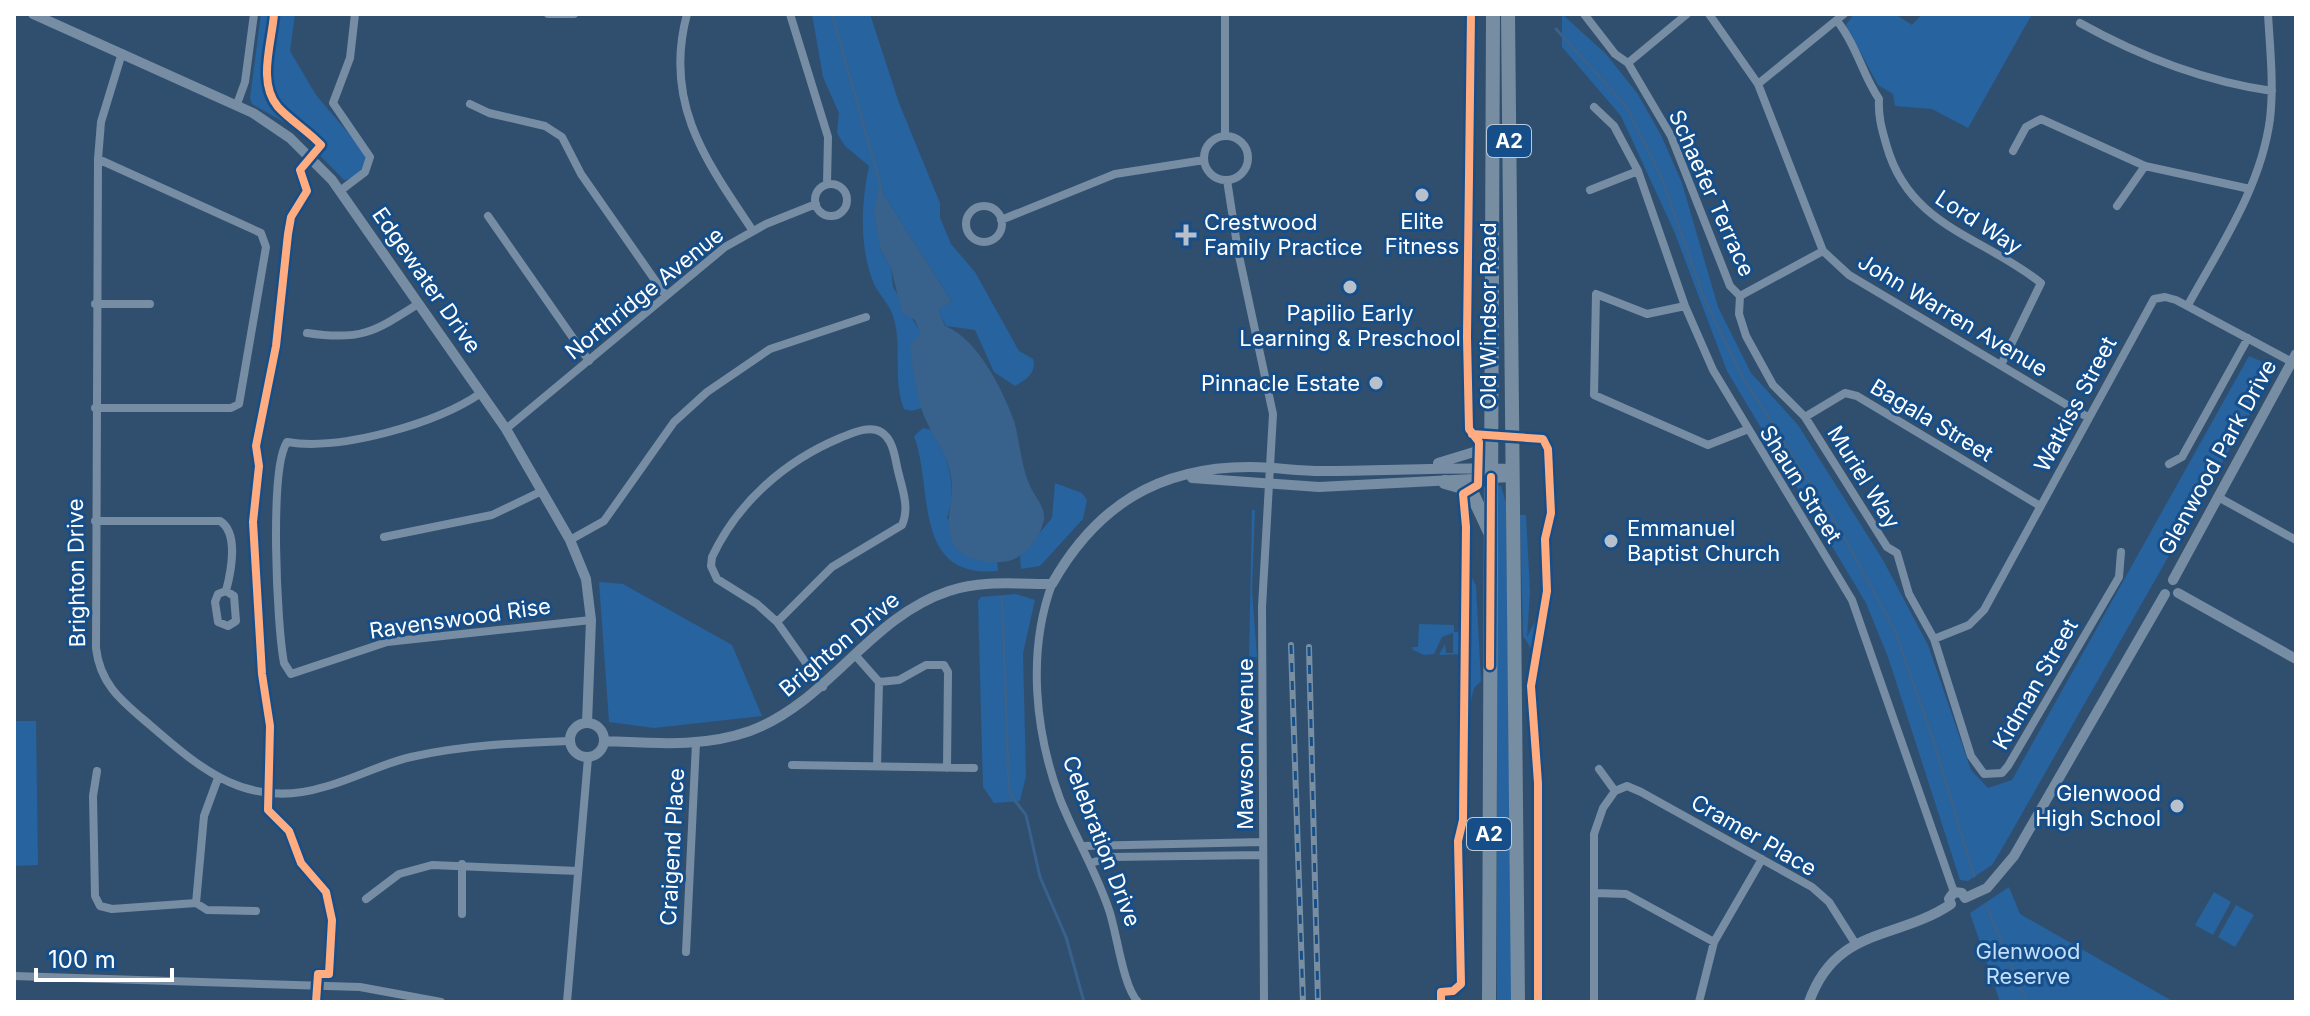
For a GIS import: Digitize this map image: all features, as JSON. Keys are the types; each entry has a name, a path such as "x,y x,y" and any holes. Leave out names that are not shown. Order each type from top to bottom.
{"highway":[{"name":"Old Windsor Road","path":"1489,1002 1493,14"},
{"name":"Old Windsor Road","path":"1508,14 1510,473 1516,687 1518,1002"},
{"path":"1445,482 1470,489 1491,532"}],"street":[{"name":"Edgewater Drive","path":"33,14 237,104 290,138 340,191 506,429 570,540 586,579 591,620 587,723"},
{"path":"237,104 245,82 254,14"},
{"path":"340,191 365,172 370,157 333,103 350,58 355,14"},
{"path":"548,14 574,14"},
{"path":"687,14 680,82 693,137 753,231"},
{"path":"790,14 828,137 827,184 817,192 816,204"},
{"path":"1225,14 1225,135"},
{"name":"Schaefer Terrace","path":"1584,14 1615,54 1628,63 1671,136 1730,286 1740,296"},
{"path":"1628,63 1687,14"},
{"name":"John Warren Avenue","path":"1709,14 1758,84 1823,251 1849,275 2089,418"},
{"path":"1758,84 1838,22 1844,14"},
{"path":"2188,305 2250,189 2269,123 2272,91 2268,14"},
{"name":"Lord Way","path":"1838,22 1851,38 1866,81 1879,99 1878,117 1897,176 1921,207 2041,283 2001,365"},
{"path":"2080,23 2143,56 2185,72 2272,91"},
{"name":"Brighton Drive","path":"122,53 101,122 95,304 96,648 101,672 115,695 195,764 218,778 258,791 300,792 408,758 463,747 569,741"},
{"path":"470,104 489,113 545,126 562,137 581,174 666,296"},
{"name":"Shaun Street","path":"1594,107 1614,126 1638,171 1685,306 1713,370 1746,430 1852,600 1954,892"},
{"path":"2013,151 2026,127 2035,119 2041,119 2145,166 2250,189"},
{"path":"1225,135 1243,144 1248,155 1244,170 1227,180 1210,173 1204,160 1208,144 1225,135"},
{"path":"95,408 231,408 239,404 266,247 261,233 98,159"},
{"path":"1001,220 1115,174 1204,160"},
{"path":"2117,206 2145,166"},
{"path":"1590,190 1638,171"},
{"name":"Mawson Avenue","path":"1227,180 1238,251 1271,395 1272,468 1262,607 1264,1002"},
{"name":"Northridge Avenue","path":"506,429 725,247 753,231 816,204 829,216 845,208 848,197 844,190 827,184"},
{"path":"978,207 989,207 1001,220 997,235 989,241 973,238 967,230 969,214 978,207"},
{"path":"488,216 589,361"},
{"path":"1740,296 1823,251"},
{"path":"1685,306 1647,314 1596,294 1594,395 1708,445 1746,430"},
{"name":"Muriel Way","path":"1740,296 1739,314 1746,336 1773,385 1805,417 1887,547 1897,553"},
{"name":"Watkiss Street","path":"1934,639 1977,619 2154,299 2165,297 2188,305 2248,338 2294,358"},
{"path":"95,304 150,304"},
{"path":"307,333 339,338 374,332 418,304"},
{"path":"570,540 604,521 674,422 707,392 770,349 866,317"},
{"path":"2169,464 2182,457 2248,338"},
{"name":"Glenwood Park Drive","path":"2173,580 2294,358"},
{"name":"Ravenswood Rise","path":"481,393 445,415 423,423 319,445 287,442 278,462 275,497 281,648 291,674 387,642 591,620"},
{"name":"Bagala Street","path":"1805,417 1845,393 1857,396 2040,506"},
{"path":"777,622 832,567 894,533 902,525 906,513 903,491 890,442 884,434 868,429 844,436 782,471 738,515 714,553 711,566 720,582 757,604 777,622 823,687"},
{"path":"1428,466 1474,452 1490,438"},
{"name":"Celebration Drive","path":"1137,1001 1111,914 1051,768 1038,694 1039,629 1052,584 1071,551 1103,515 1141,490 1220,469 1320,471 1428,466 1491,473"},
{"path":"1491,473 1510,473"},
{"name":"Celebration Drive","path":"1182,477 1270,485 1445,482 1491,473"},
{"path":"384,537 492,515 542,491"},
{"path":"2218,497 2296,540"},
{"path":"95,521 220,521 230,535 231,569 226,591"},
{"name":"Kidman Street","path":"1897,553 1909,594 1934,639 1971,756 1984,774 2002,773 2119,577 2121,552"},
{"path":"1809,1002 1824,971 1855,943 1951,904 1961,906 1965,898 1987,888 2014,856 2165,594 2163,584 2173,580 2179,585 2178,593 2172,597 2165,594"},
{"name":"Brighton Drive","path":"604,741 696,743 731,736 769,722 823,687 911,608 948,591 1001,584 1052,584"},
{"path":"2178,593 2296,659"},
{"path":"856,656 879,682 877,766"},
{"path":"879,682 899,680 926,665 944,665 948,672 947,768"},
{"path":"587,723 601,730 604,741 598,754 588,758 575,753 569,741 574,728 587,723"},
{"name":"Craigend Place","path":"686,952 696,743"},
{"path":"567,1002 588,758"},
{"path":"792,765 974,768"},
{"path":"1594,1002 1594,834 1603,808 1615,791 1599,769"},
{"path":"97,771 95,896 100,906 112,909 196,903 207,910 256,911"},
{"path":"196,903 204,816 218,778"},
{"name":"Cramer Place","path":"1615,791 1627,786 1641,792 1812,887 1829,902 1855,943"},
{"path":"1083,846 1263,842"},
{"path":"1091,863 1110,857 1263,855"},
{"path":"1699,1002 1714,942 1762,859"},
{"path":"462,864 462,914"},
{"path":"366,899 399,874 432,865 578,871"},
{"path":"1951,904 1949,899 1954,892 1962,893 1965,898"},
{"path":"1595,893 1626,894 1714,942"},
{"path":"14,976 360,987 441,1002"}],"green space":[{"path":"261,14 295,14 290,51 316,95 367,155 357,175 344,180 314,149 316,146 298,130 252,104 250,98"},
{"path":"812,14 870,14 899,103 940,203 940,218 951,244 975,272 1019,351 1033,359 1032,372 1015,386 994,372 975,330 946,326 937,309 952,302 885,197 880,182 880,248 891,268 893,287 921,333 916,385 922,408 904,409 900,397 896,328 889,308 874,284 866,256 863,211 869,166 845,146 837,133 839,113 823,77"},
{"path":"1562,14 1606,54 1637,93 1661,135 1682,183 1718,307 1751,373 1798,425 1883,560 1928,645 1971,770 1988,788 2012,780 2249,356 2276,368 2000,852 1992,865 1968,881 1960,880 1888,657 1866,603 1727,371 1674,231 1621,116 1562,47"},
{"path":"1854,14 1895,14 1912,25 1922,14 2032,14 1968,128 1932,109 1895,106 1893,94 1878,85 1846,25"},
{"path":"923,428 932,430 950,472 951,495 947,518 987,561 997,561 998,571 970,570 951,561 938,546 926,504 914,436"},
{"path":"1055,483 1082,493 1087,500 1083,519 1040,566 1021,569 1020,556 1052,518"},
{"path":"1497,486 1501,486 1506,503 1512,1002 1497,1002"},
{"path":"1252,510 1255,510 1252,591 1257,657 1249,657"},
{"path":"1520,515 1526,515 1530,592 1527,637 1542,608 1532,650 1523,636"},
{"path":"1468,570 1476,586 1481,681 1474,688 1466,720"},
{"path":"599,582 623,584 732,645 762,716 654,728 609,722"},
{"path":"1016,594 1035,600 1023,653 1026,776 1020,801 994,803 983,787 978,601 981,597"},
{"path":"1419,624 1454,625 1454,632 1463,632 1462,654 1439,655 1445,644 1446,653 1453,653 1453,633 1442,637 1434,654 1424,655 1413,650 1412,647 1418,647"},
{"path":"14,721 36,721 38,865 14,866"},
{"name":"Glenwood Reserve","path":"2009,887 2020,914 2174,1002 2000,1002 1970,913"},
{"path":"2214,892 2231,902 2213,935 2195,925"},
{"path":"2236,905 2254,915 2235,947 2218,937"}],"shaded area":[{"path":"880,180 884,195 952,302 938,309 945,326 957,332 978,353 996,380 1014,421 1027,478 1044,519 1033,544 1012,560 990,562 974,559 960,552 951,539 952,486 949,469 924,416 913,372 910,345 920,333 915,320 902,313 891,268 880,248 874,211"}],"waterway":[{"path":"832,14 880,183"},
{"path":"1556,29 1626,106 1661,176 1704,298 1742,376 1842,533 1895,631 1933,739 1974,876"},
{"path":"1002,597 1009,793 1026,815 1040,877 1066,937 1084,1002"},
{"path":"1986,905 2027,1002"}],"railway":[{"path":"1291,645 1303,1002"},
{"path":"1309,647 1318,1002"}],"cycle path":[{"path":"274,14 267,62 268,86 278,107 321,145 300,170 307,191 291,217 276,346 256,446 259,466 253,522 262,674 270,726 268,810 289,831 301,863 326,892 332,920 329,974 318,974 316,1002"},
{"path":"1441,1002 1441,992 1453,991 1461,984 1458,841 1463,820 1466,527 1463,494 1478,485 1479,442 1469,429 1467,337 1471,14"},
{"path":"1472,434 1543,439 1548,449 1551,513 1545,539 1547,591 1531,686 1538,783 1538,1002"},
{"path":"1490,666 1491,477"}],"place":[{"name":"Elite Fitness","path":"1422,195"},
{"name":"Crestwood Family Practice","path":"1186,235"},
{"name":"Papilio Early Learning & Preschool","path":"1350,287"},
{"name":"Pinnacle Estate","path":"1376,383"},
{"name":"Emmanuel Baptist Church","path":"1611,541"},
{"name":"Glenwood High School","path":"2177,806"}]}
